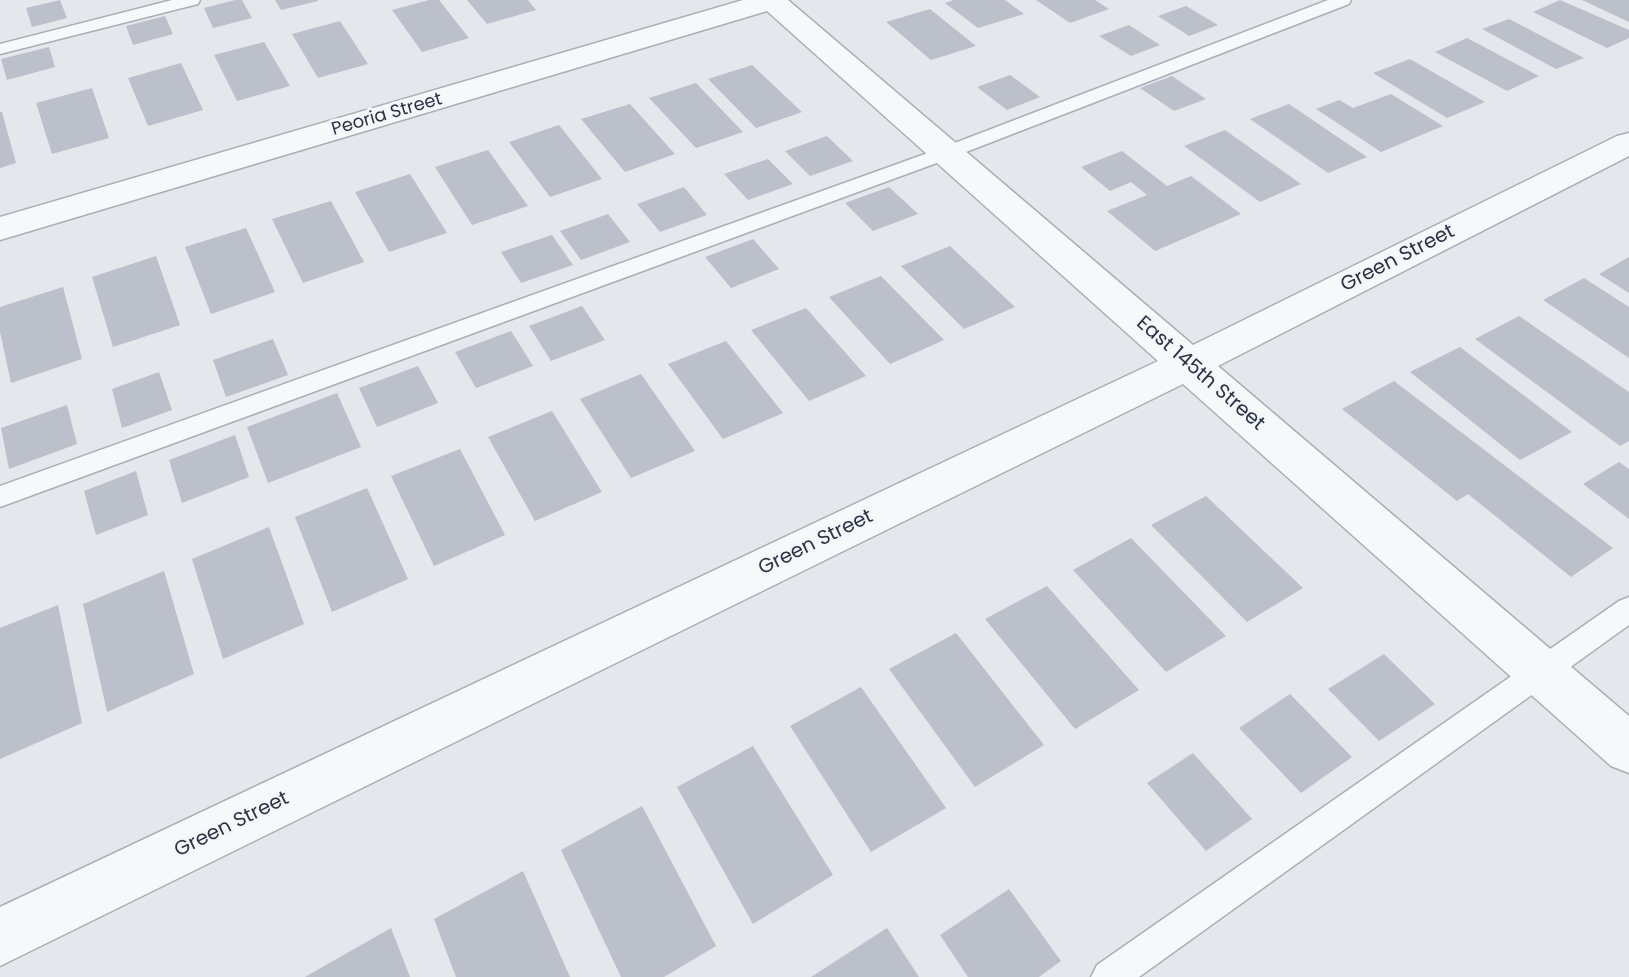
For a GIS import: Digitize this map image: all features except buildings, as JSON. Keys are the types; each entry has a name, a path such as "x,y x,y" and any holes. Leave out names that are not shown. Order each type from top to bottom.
{"street":[{"name":"East 145th Street","path":"772,0 1629,749"},
{"name":"Peoria Street","path":"0,229 772,0"},
{"name":"Green Street","path":"0,937 1188,364 1629,143"}],"lane":[{"path":"0,49 192,0"},
{"path":"0,497 946,153 1343,0"},
{"path":"1109,977 1629,609"}]}
